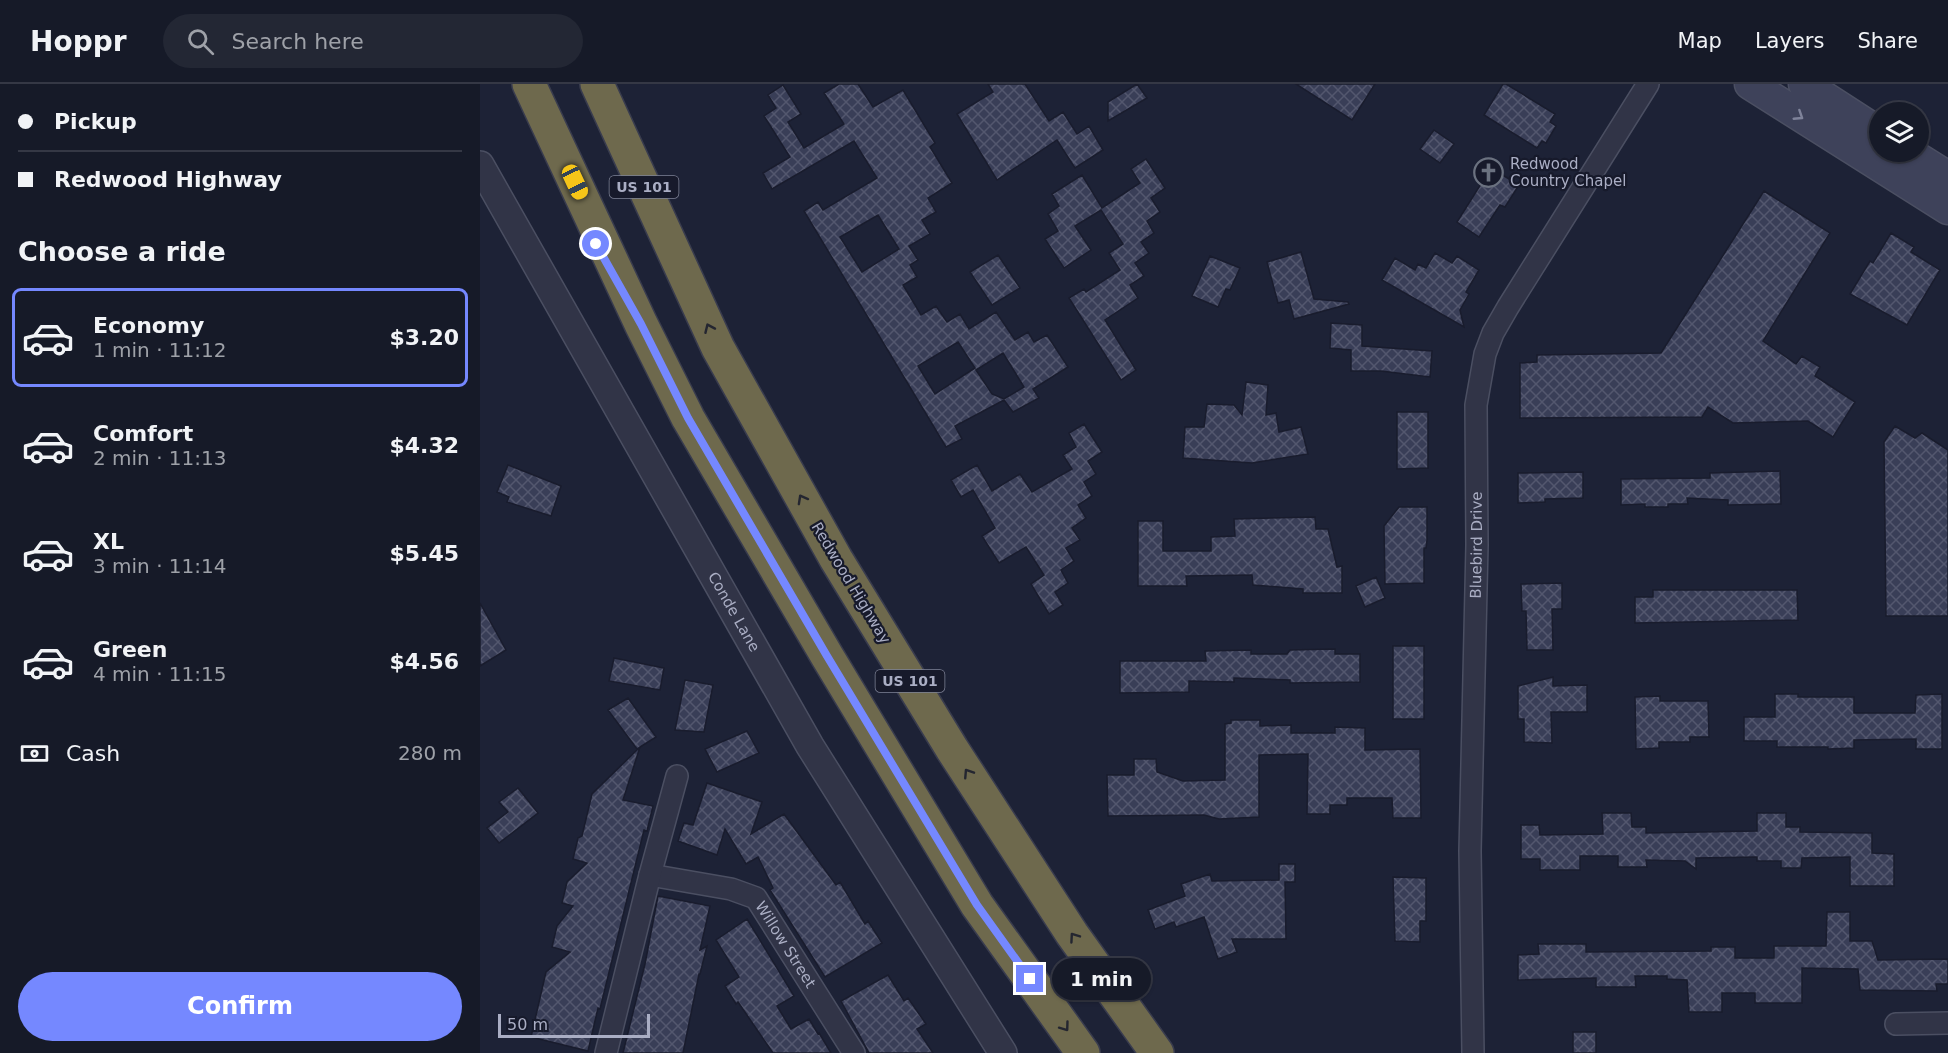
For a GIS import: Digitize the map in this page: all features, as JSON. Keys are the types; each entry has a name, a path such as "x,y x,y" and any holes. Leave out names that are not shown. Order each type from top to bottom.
{"highway":[{"path":"507,84 641,324"},
{"path":"529,84 641,324 688,418 827,656 977,905 1083,1053"},
{"name":"Redwood Highway","path":"597,84 718,348 836,559 977,788 1072,934 1157,1053"},
{"path":"616,84 692,291"}],"main road":[{"path":"1750,84 1948,209"},
{"path":"1804,84 1869,126"},
{"path":"1924,162 1948,177"}],"street":[{"name":"Bluebird Drive","path":"1473,1053 1470,850 1477,545 1476,405 1480,375 1489,344 1508,307 1648,84"},
{"name":"Conde Lane","path":"480,165 810,746 1003,1053"},
{"path":"606,1053 677,776"},
{"name":"Willow Street","path":"650,875 731,889 756,898 854,1053"},
{"path":"1896,1024 1948,1023"}],"building":[{"path":"839,84 858,84 873,107 903,90 935,143 930,147 952,183 928,198 936,212 922,220 930,234 909,246 918,260 910,265 917,277 903,285 921,315 936,306 947,322 960,314 969,329 996,312 1015,340 1028,332 1034,342 1047,335 1068,367 1033,389 1039,398 1013,412 1004,400 955,426 962,439 946,447 804,211 818,202 823,210 877,178 854,141 772,189 763,173 790,157 764,116 776,108 768,95 783,85 801,114 788,122 804,148 844,124 824,93","holes":["878,215 899,249 862,272 840,237","958,342 975,368 935,394 918,366","1003,353 1024,387 1004,399 992,394 976,370"]},
{"path":"988,84 1025,84 1049,121 1063,112 1077,134 1089,126 1103,150 1075,168 1057,140 997,180 957,114 993,92"},
{"path":"1137,84 1147,98 1108,121 1108,102"},
{"path":"1296,84 1375,84 1352,120"},
{"path":"1503,84 1555,114 1550,122 1556,126 1546,143 1542,141 1537,148 1484,115"},
{"path":"1434,130 1454,144 1440,163 1420,149"},
{"path":"1146,159 1165,188 1151,198 1160,212 1147,221 1154,233 1141,242 1149,253 1135,263 1144,276 1130,285 1138,298 1105,320 1136,370 1121,380 1069,298 1084,289 1086,292 1120,270 1109,253 1123,244 1101,210 1075,226 1091,250 1064,268 1045,239 1058,231 1048,214 1059,206 1052,194 1082,175 1102,208 1140,183 1131,169"},
{"path":"1491,168 1519,185 1505,207 1500,205 1479,237 1457,222"},
{"path":"1764,191 1830,233 1763,341 1796,364 1802,356 1820,367 1815,376 1855,402 1833,437 1808,421 1733,423 1708,407 1702,417 1520,418 1520,363 1537,362 1537,355 1661,353"},
{"path":"1891,233 1914,247 1911,252 1940,270 1907,325 1850,294 1870,261 1873,263"},
{"path":"1301,252 1314,299 1348,302 1349,304 1294,319 1289,300 1278,303 1267,262"},
{"path":"1435,253 1452,263 1457,256 1479,270 1466,292 1469,294 1460,310 1464,327 1382,280 1395,258 1415,270 1418,264 1426,268"},
{"path":"998,255 1020,288 992,305 970,272"},
{"path":"1210,256 1240,268 1230,290 1226,289 1218,307 1192,296"},
{"path":"1331,323 1362,325 1362,346 1432,351 1430,377 1381,371 1351,371 1351,350 1330,348"},
{"path":"1246,382 1268,385 1266,415 1276,413 1279,432 1301,427 1308,454 1252,463 1183,458 1185,427 1204,427 1207,404 1234,405 1242,415"},
{"path":"1397,412 1428,412 1428,468 1397,469"},
{"path":"1084,424 1102,452 1088,461 1096,474 1084,482 1092,496 1078,505 1086,518 1072,528 1080,540 1066,548 1074,561 1061,570 1068,583 1055,592 1063,605 1049,614 1031,584 1044,575 1026,547 999,563 982,536 995,528 973,490 961,497 951,480 977,465 992,491 1020,474 1032,492 1072,469 1063,455 1076,447 1069,433"},
{"path":"1895,426 1915,438 1922,433 1948,450 1948,616 1886,616 1884,442"},
{"path":"508,465 561,486 551,516 507,502 509,497 497,492"},
{"path":"1780,471 1781,504 1728,505 1728,500 1687,498 1688,504 1668,504 1668,507 1645,507 1645,504 1621,505 1621,479 1710,478 1710,473"},
{"path":"1583,472 1583,498 1545,499 1545,502 1518,503 1518,473"},
{"path":"1399,507 1427,507 1424,583 1385,584 1384,526"},
{"path":"1315,517 1316,529 1328,529 1337,567 1342,566 1342,593 1303,593 1303,589 1253,585 1252,575 1186,576 1187,586 1138,586 1138,521 1163,521 1163,551 1211,551 1211,537 1235,536 1234,519"},
{"path":"1376,577 1385,598 1365,607 1356,586"},
{"path":"1562,583 1562,609 1552,609 1553,650 1527,650 1526,611 1522,611 1521,584"},
{"path":"1653,590 1797,590 1798,620 1635,623 1635,597 1653,597"},
{"path":"480,603 506,650 480,666"},
{"path":"1393,646 1424,646 1424,719 1393,719"},
{"path":"1335,649 1335,654 1360,654 1360,682 1290,683 1290,680 1234,678 1234,682 1189,681 1189,692 1120,693 1120,661 1206,661 1205,651 1251,650 1251,654 1287,654 1290,650"},
{"path":"614,658 664,668 660,690 609,681"},
{"path":"1553,677 1553,686 1587,685 1587,712 1551,712 1552,743 1524,742 1524,719 1518,719 1518,686"},
{"path":"685,680 713,685 704,732 675,730"},
{"path":"1775,694 1798,694 1798,697 1854,697 1854,713 1915,713 1916,695 1942,694 1942,749 1916,749 1916,739 1854,740 1854,748 1828,749 1828,747 1777,747 1777,741 1744,741 1744,717 1775,717"},
{"path":"1660,696 1660,701 1708,701 1709,737 1690,737 1690,742 1659,742 1659,748 1636,749 1635,697"},
{"path":"628,698 656,737 637,749 608,710"},
{"path":"1231,720 1260,720 1260,726 1291,725 1291,733 1335,733 1335,727 1365,728 1365,750 1420,749 1421,818 1393,818 1392,798 1347,798 1347,805 1330,805 1330,814 1307,814 1308,754 1259,755 1259,817 1219,819 1204,815 1108,816 1107,775 1134,775 1134,759 1156,759 1157,772 1183,781 1225,780 1225,724 1231,723"},
{"path":"747,731 759,753 717,772 705,749"},
{"path":"640,747 623,800 653,806 647,831 644,830 588,1051 531,1037 546,972 570,952 552,947 557,926 573,906 562,903 567,882 587,863 573,859 578,838 582,836 592,794"},
{"path":"707,783 762,802 751,834 784,814 836,885 840,882 865,924 868,921 882,943 825,977 770,890 773,888 758,857 746,864 725,829 717,855 678,841 684,823 693,825"},
{"path":"518,788 538,813 499,843 487,828 508,812 499,802"},
{"path":"1602,813 1631,813 1632,827 1646,827 1646,833 1757,831 1757,813 1786,813 1786,827 1800,827 1800,832 1872,833 1872,853 1894,854 1894,886 1850,886 1850,857 1802,858 1801,868 1781,868 1781,861 1757,861 1757,857 1696,858 1696,869 1685,861 1646,860 1647,867 1618,867 1618,856 1580,856 1580,870 1540,870 1540,859 1521,859 1521,825 1539,825 1540,835 1603,834"},
{"path":"1279,864 1295,864 1295,882 1285,882 1286,939 1232,939 1237,952 1218,959 1204,917 1176,927 1174,922 1155,929 1148,910 1185,896 1181,884 1210,874 1212,881 1279,880"},
{"path":"1393,877 1426,878 1426,921 1420,921 1420,942 1395,941"},
{"path":"658,896 710,906 700,950 707,946 683,1053 623,1053 645,964"},
{"path":"1827,912 1850,912 1850,941 1872,941 1878,960 1948,959 1948,984 1936,984 1937,991 1860,990 1858,969 1802,968 1802,1003 1755,1003 1755,993 1722,993 1722,1012 1689,1012 1687,980 1667,979 1667,976 1635,976 1636,987 1596,987 1596,978 1518,980 1518,955 1539,954 1538,944 1586,944 1586,952 1711,951 1711,947 1735,947 1735,958 1774,958 1774,946 1826,946"},
{"path":"747,919 794,996 777,1006 791,1029 809,1019 831,1053 773,1053 738,1002 736,1004 725,986 739,977 716,940"},
{"path":"888,975 904,1001 908,998 926,1024 917,1029 933,1053 869,1053 841,1001"},
{"path":"1573,1032 1596,1032 1596,1053 1573,1053"}],"place":[{"name":"Redwood Country Chapel","path":"1489,173"}],"route":[{"path":"596,244 641,324 688,418 827,656 977,905 1030,979"}]}
